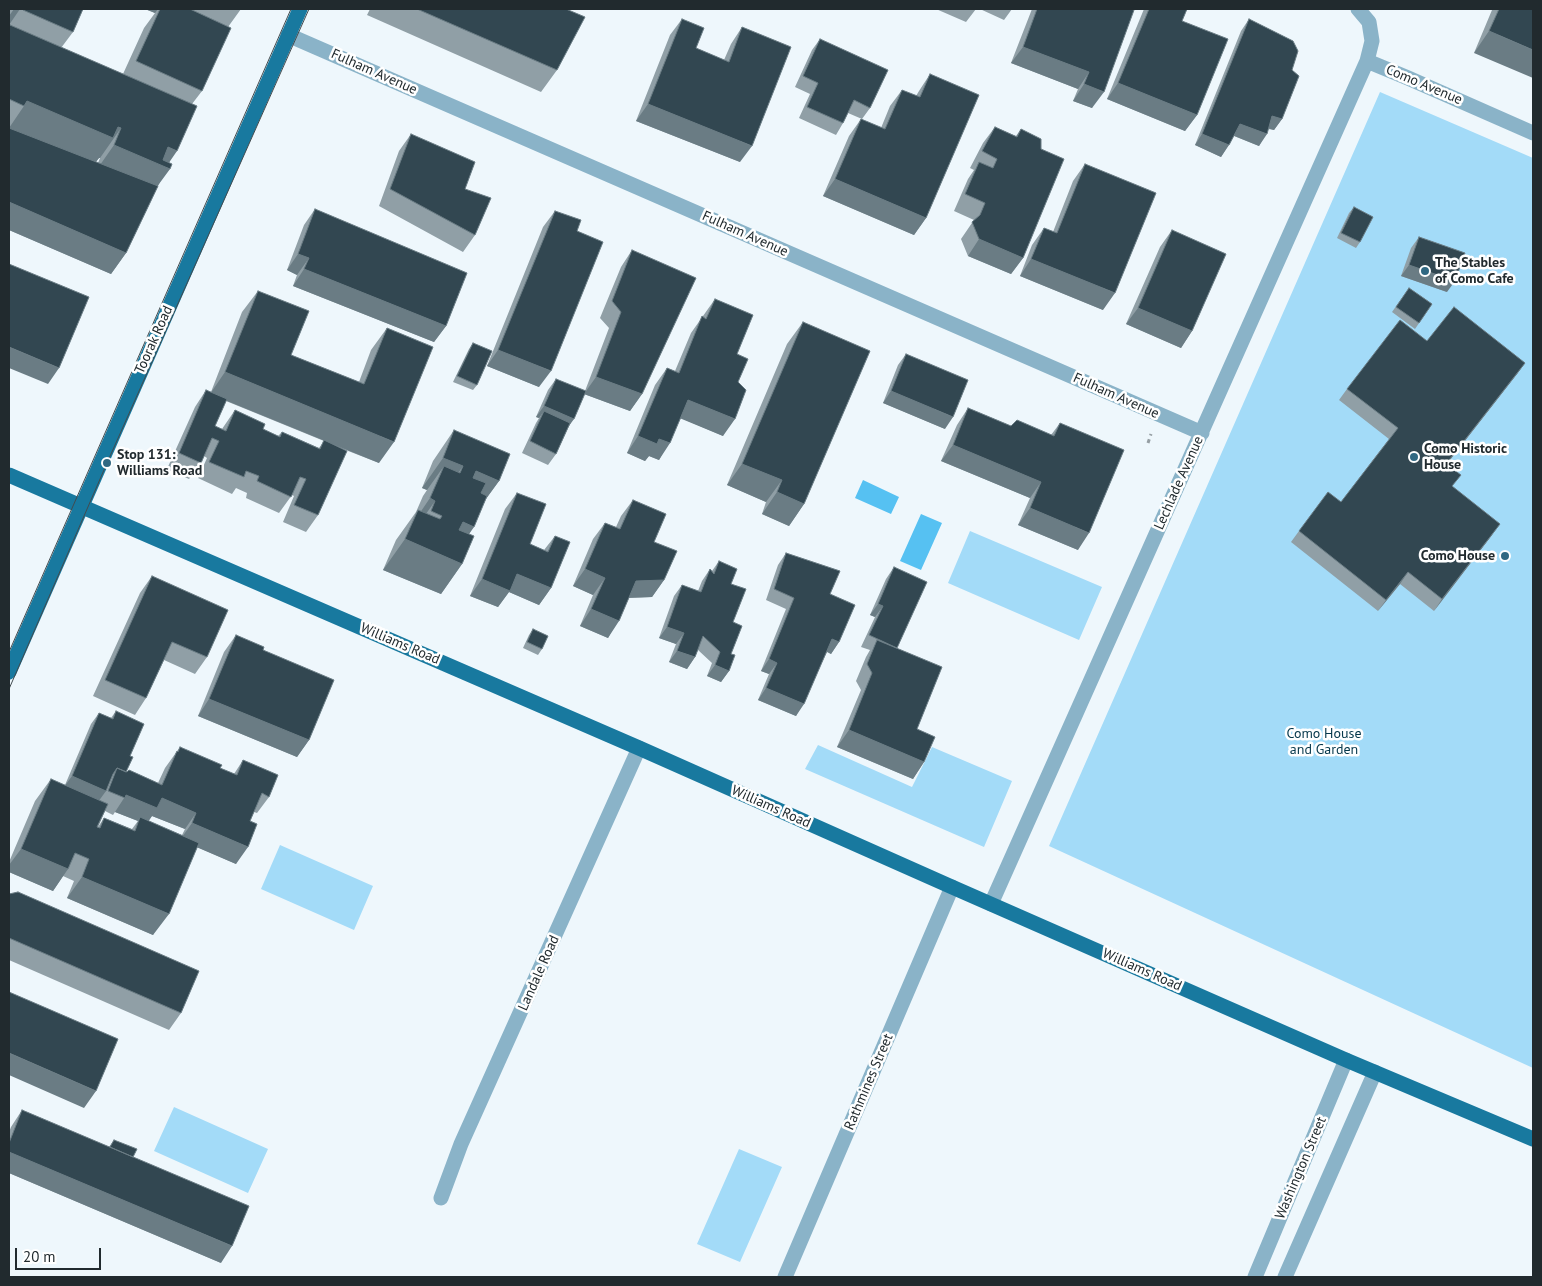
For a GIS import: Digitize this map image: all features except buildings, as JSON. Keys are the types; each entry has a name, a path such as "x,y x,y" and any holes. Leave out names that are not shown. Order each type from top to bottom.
{"main road":[{"name":"Toorak Road","path":"9,672 300,9"},
{"name":"Williams Road","path":"9,475 639,748 1346,1060 1533,1139"}],"street":[{"path":"1358,9 1369,22 1372,42 1367,61"},
{"name":"Fulham Avenue","path":"288,35 1202,433"},
{"name":"Como Avenue","path":"1367,61 1533,133"},
{"name":"Lechlade Avenue","path":"991,904 1367,61"},
{"name":"Landale Road","path":"441,1198 461,1144 639,748"},
{"name":"Rathmines Street","path":"785,1277 952,887"},
{"name":"Washington Street","path":"1255,1277 1346,1060"},
{"name":"Washington Street","path":"1285,1277 1375,1072"}],"path":[{"path":"1148,443 1152,433"}],"green space":[{"name":"Como House and Garden","path":"1380,92 1533,158 1533,1068 1049,846"},
{"path":"970,531 1102,587 1079,640 948,583"},
{"path":"818,745 912,787 932,747 1012,781 984,847 805,769"},
{"path":"280,845 373,886 354,930 261,889"},
{"path":"174,1107 268,1149 248,1193 154,1151"},
{"path":"739,1149 782,1167 740,1262 697,1244"}],"shaded area":[{"path":"863,480 899,497 891,514 855,498"},
{"path":"921,514 942,523 921,570 900,561"}],"tram line":[{"path":"9,652 291,9"},
{"path":"9,689 107,463 309,9"}],"place":[{"name":"The Stables of Como Cafe","path":"1425,271"},
{"name":"Como Historic House","path":"1414,457"},
{"name":"Stop 131: Williams Road","path":"107,463"},
{"name":"Como House","path":"1505,556"}]}
